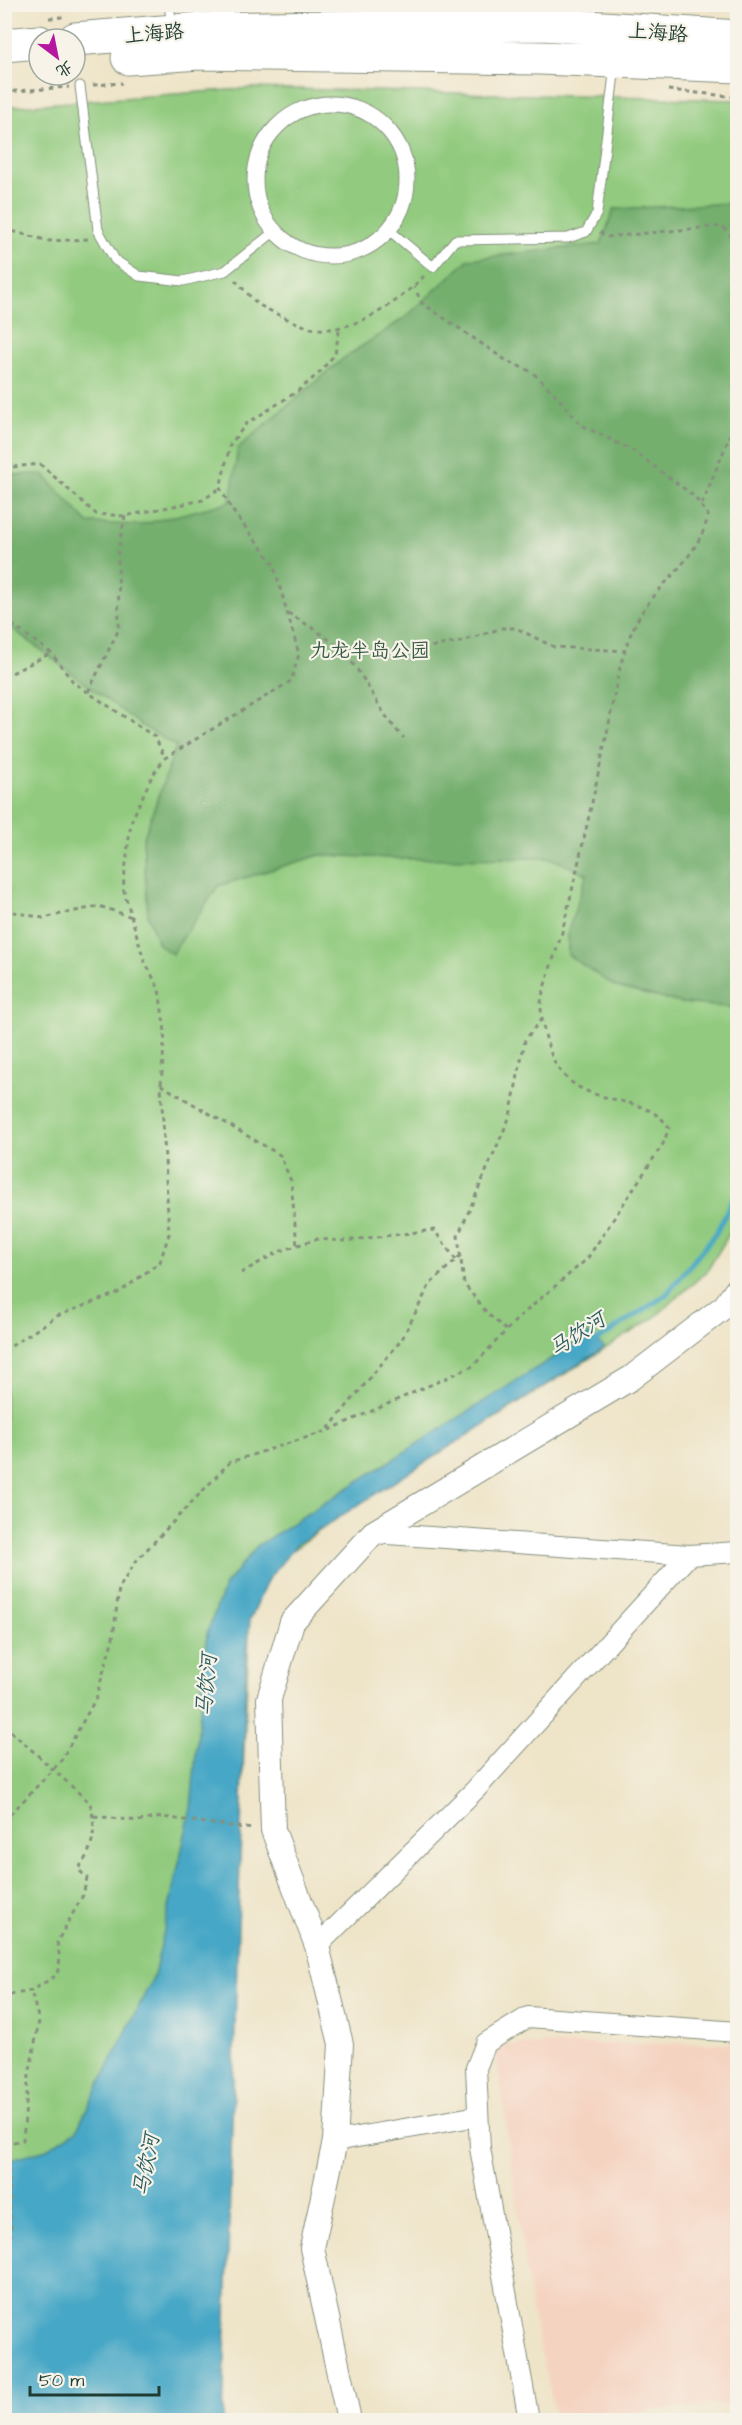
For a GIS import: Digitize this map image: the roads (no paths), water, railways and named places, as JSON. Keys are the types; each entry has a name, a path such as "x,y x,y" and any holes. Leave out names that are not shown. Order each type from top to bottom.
{"highway":[{"name":"上海路","path":"87,36 171,18 543,24 738,37"},
{"path":"4,45 27,43"},
{"name":"上海路","path":"87,72 199,52 615,61 738,66"},
{"path":"4,66 27,65"}],"street":[{"path":"319,105 345,105 370,114 390,131 403,154 408,180 404,204 389,230 376,242 354,253 330,257 307,253 285,242 275,231 258,203 255,179 260,153 273,130 294,114 319,105"},
{"path":"349,2421 312,2248 335,2141 341,2044 317,1946 273,1830 269,1699 292,1622 373,1533 631,1378 724,1306 738,1288"},
{"path":"373,1533 689,1555 738,1552"},
{"path":"317,1946 475,1790 689,1555"},
{"path":"529,2421 480,2148 476,2068 486,2043 528,2017 738,2032"},
{"path":"335,2141 478,2116"}],"lane":[{"path":"389,230 433,267 455,240 568,238 586,232 597,213 615,61"},
{"path":"79,87 98,230 115,260 139,276 183,281 225,271 275,231"}],"water":[{"path":"590,1334 604,1348 297,1544 268,1579 250,1620 246,1665 223,2420 5,2420 5,2157 15,2158 47,2149 76,2131 154,1976 191,1808 207,1633 225,1585 258,1545"}],"waterway":[{"name":"马饮河","path":"592,1344 666,1295 716,1233 738,1189"}],"park label":[{"name":"九龙半岛公园","path":"370,650"}]}
